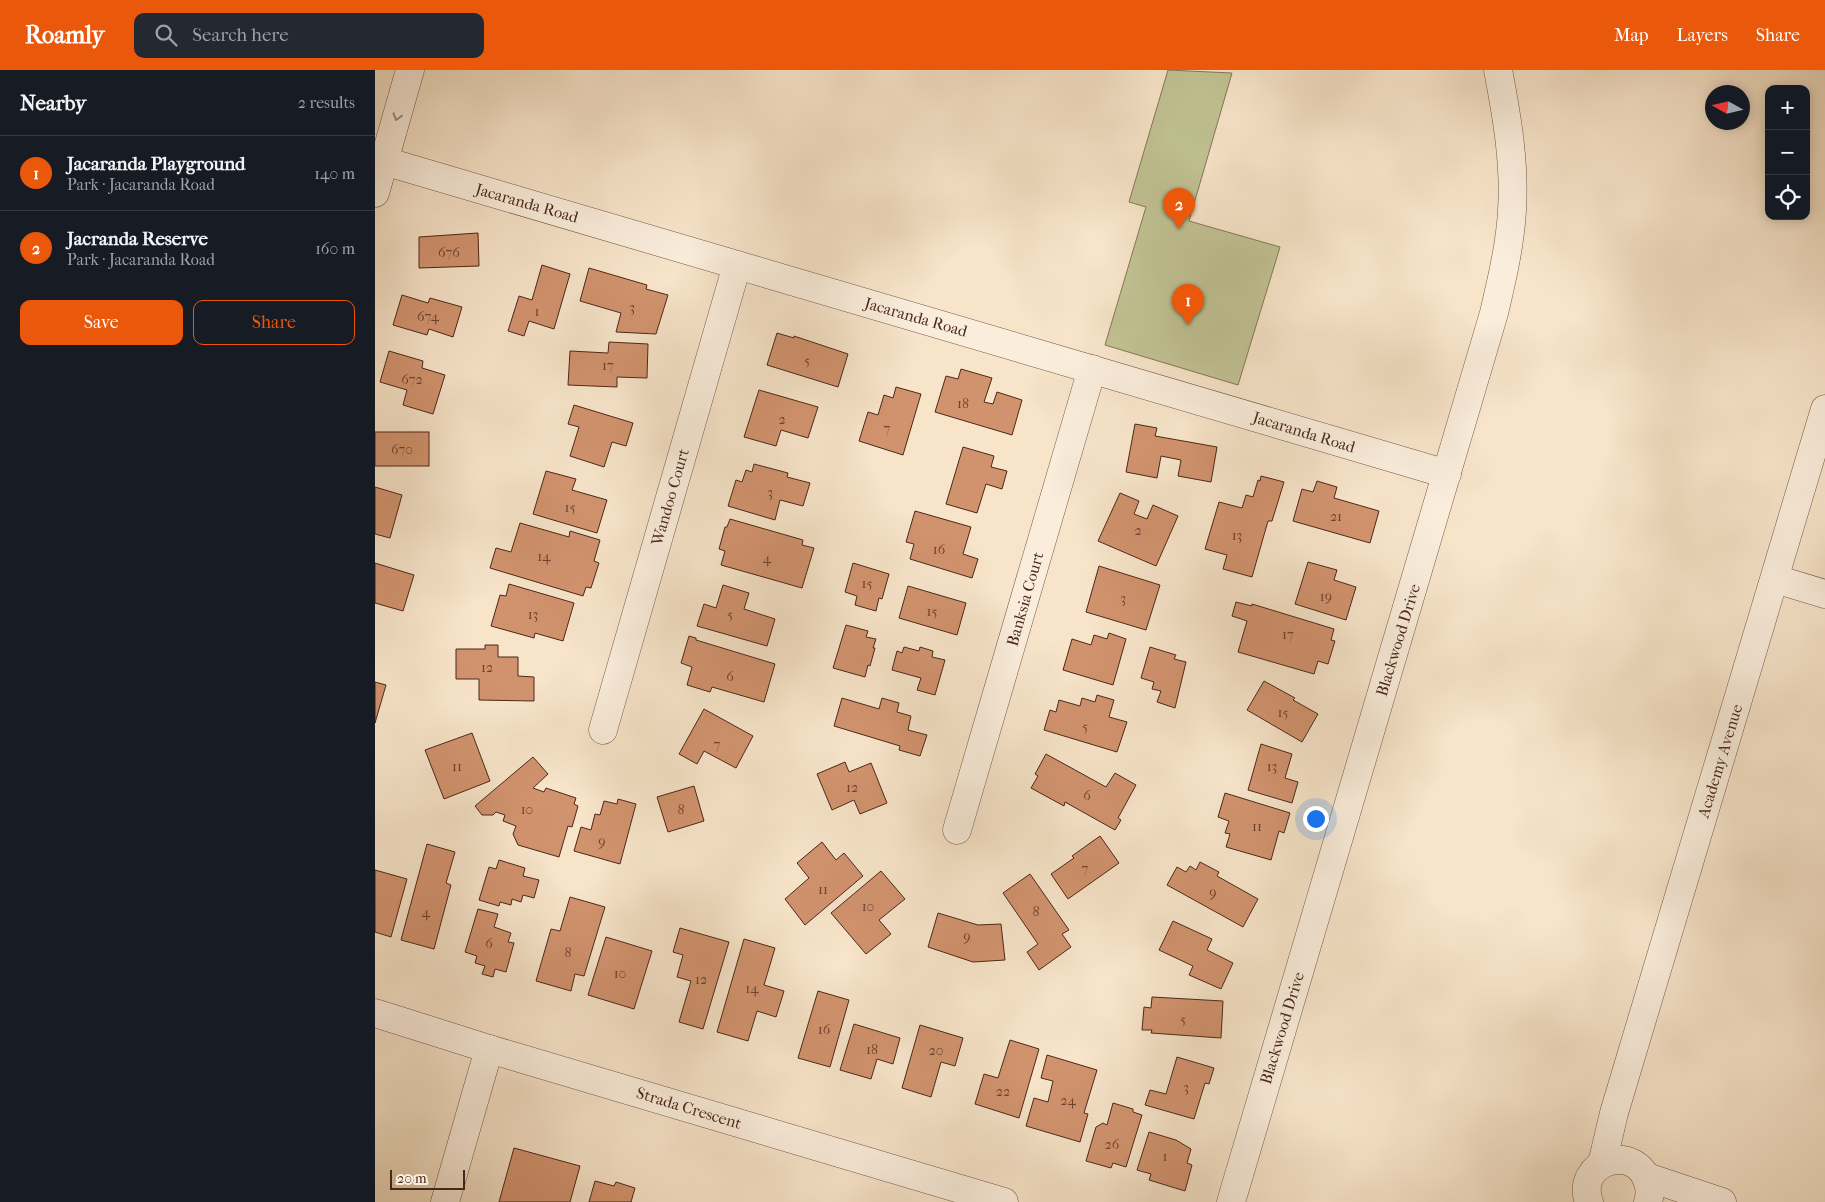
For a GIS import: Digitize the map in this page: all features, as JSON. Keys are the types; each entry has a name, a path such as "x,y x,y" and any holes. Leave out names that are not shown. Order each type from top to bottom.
{"street":[{"path":"375,194 411,70"},
{"name":"Blackwood Drive","path":"1231,1202 1494,313 1510,234 1512,211 1511,147 1498,70"},
{"name":"Jacaranda Road","path":"384,161 1447,474"},
{"name":"Wandoo Court","path":"603,730 737,265"},
{"name":"Banksia Court","path":"957,830 1092,369"},
{"name":"Academy Avenue","path":"1631,1176 1614,1113 1825,409"},
{"path":"1775,579 1825,594"},
{"name":"Strada Crescent","path":"375,1013 489,1050 1003,1202"},
{"path":"445,1202 489,1050"},
{"path":"1587,1200 1587,1186 1590,1176 1597,1168 1631,1176 1716,1202"}],"green space":[{"path":"1168,70 1232,73 1189,221 1280,247 1238,385 1105,345 1146,207 1129,202"}],"building":[{"path":"478,233 479,266 419,268 419,237"},
{"path":"542,265 570,274 554,329 529,321 524,336 508,331 519,296 532,300"},
{"path":"589,268 647,285 646,289 668,295 656,334 616,332 621,313 580,301"},
{"path":"402,295 428,303 430,298 462,307 453,337 429,329 427,335 393,325"},
{"path":"777,333 794,338 794,336 848,354 838,387 767,365"},
{"path":"609,342 648,344 647,378 617,377 617,387 568,385 570,351 608,353"},
{"path":"389,351 423,361 422,368 445,375 433,414 403,405 407,390 380,382"},
{"path":"961,369 992,378 984,402 993,404 997,392 1022,400 1012,435 935,412 946,376 958,379"},
{"path":"896,387 921,394 903,455 859,441 868,412 878,415 884,395 893,398"},
{"path":"759,390 818,407 808,438 781,430 776,446 744,437"},
{"path":"574,405 633,423 626,446 612,442 604,467 570,456 579,427 568,424"},
{"path":"1135,424 1157,428 1155,436 1217,447 1211,482 1178,476 1181,460 1161,456 1157,478 1126,472"},
{"path":"375,432 429,432 429,466 375,466"},
{"path":"963,447 994,456 991,467 1007,471 1002,489 986,484 977,513 946,504"},
{"path":"754,464 788,473 787,477 810,483 803,506 780,500 775,520 728,506 736,480 742,482 746,470 752,472"},
{"path":"546,471 576,479 572,490 607,500 597,533 533,514"},
{"path":"1261,476 1284,482 1272,521 1268,521 1252,577 1223,569 1227,555 1205,549 1219,502 1242,508 1246,495 1253,497"},
{"path":"1317,481 1337,487 1334,498 1379,511 1370,543 1293,521 1302,489 1313,492"},
{"path":"375,487 402,495 390,538 375,534"},
{"path":"1120,493 1139,501 1134,514 1147,519 1153,505 1178,516 1156,566 1098,541"},
{"path":"915,511 971,527 963,554 978,559 972,578 910,559 914,544 906,542"},
{"path":"730,519 803,540 802,545 814,548 802,588 721,565 725,551 719,549 725,527 727,527"},
{"path":"520,523 569,537 570,531 600,540 594,561 599,563 591,588 586,587 583,596 490,568 496,548 511,552"},
{"path":"1308,562 1337,570 1334,580 1356,587 1346,620 1295,604"},
{"path":"375,563 414,575 403,611 375,603"},
{"path":"853,563 889,574 882,599 879,598 876,611 855,605 857,596 845,592"},
{"path":"1099,566 1160,585 1146,630 1086,612"},
{"path":"509,584 574,603 563,641 535,633 534,638 491,626 500,595 506,596"},
{"path":"723,585 749,593 744,609 775,619 767,646 697,626 704,604 716,608"},
{"path":"908,586 966,603 957,635 899,618"},
{"path":"1236,602 1252,606 1252,604 1334,629 1331,640 1335,641 1328,664 1318,661 1314,674 1238,652 1247,621 1232,616"},
{"path":"846,625 868,631 866,637 876,639 870,666 868,665 865,677 833,668"},
{"path":"1109,633 1126,639 1113,685 1063,670 1072,639 1091,645 1094,635 1107,639"},
{"path":"689,636 696,638 696,640 775,664 764,702 712,687 710,692 687,685 692,667 681,663"},
{"path":"485,645 498,645 498,657 518,657 518,676 534,677 534,701 479,700 479,679 456,679 456,649 485,649"},
{"path":"904,647 919,651 920,647 933,651 932,657 945,660 935,695 917,690 921,678 892,670 897,651 902,653"},
{"path":"1150,647 1176,655 1174,659 1186,662 1175,708 1157,702 1161,691 1152,689 1154,682 1141,678"},
{"path":"1264,681 1295,698 1293,700 1318,714 1302,742 1247,710"},
{"path":"375,682 386,685 375,723"},
{"path":"1097,695 1114,700 1109,717 1127,722 1117,752 1044,730 1050,710 1056,712 1059,700 1080,706 1082,698 1095,702"},
{"path":"842,698 879,709 882,698 899,703 897,712 911,716 908,730 927,735 920,756 899,750 900,746 834,726"},
{"path":"704,709 753,736 736,768 704,751 697,764 679,754"},
{"path":"472,733 490,781 444,799 425,750"},
{"path":"1261,744 1292,754 1285,778 1298,782 1292,803 1248,790"},
{"path":"1046,754 1106,787 1115,773 1136,785 1118,818 1121,820 1115,830 1065,802 1064,806 1031,788 1038,776 1035,774"},
{"path":"533,757 548,774 533,788 544,792 546,788 576,798 574,804 578,806 572,827 568,826 559,857 518,845 513,834 516,826 503,821 505,815 496,812 493,815 482,815 475,806"},
{"path":"845,762 849,772 871,763 887,803 860,814 854,800 832,810 817,774"},
{"path":"694,786 704,821 668,832 657,797"},
{"path":"1225,793 1290,813 1284,833 1279,831 1271,860 1226,847 1230,834 1225,833 1229,821 1218,817"},
{"path":"618,799 636,804 620,864 574,851 581,827 591,830 595,814 600,815 604,801 617,804"},
{"path":"1100,836 1119,863 1068,899 1051,874"},
{"path":"822,842 836,860 844,853 863,876 805,925 785,899 809,878 797,863"},
{"path":"427,844 455,852 446,883 451,885 434,949 401,940"},
{"path":"499,860 525,868 523,876 539,880 534,898 523,895 521,902 512,899 511,905 500,902 499,906 479,900 489,867 496,869"},
{"path":"1200,862 1219,872 1217,876 1258,899 1243,927 1167,885 1177,867 1186,872 1190,866 1196,870"},
{"path":"375,870 407,879 391,937 375,932"},
{"path":"881,871 905,899 879,920 891,934 866,954 831,913"},
{"path":"1030,874 1069,930 1062,934 1071,947 1039,970 1027,952 1038,944 1003,893"},
{"path":"570,897 605,907 584,976 575,974 571,991 536,981 551,929 560,931"},
{"path":"478,909 498,914 494,927 511,933 508,942 514,943 506,972 495,969 493,977 482,974 485,966 475,963 477,956 465,952"},
{"path":"938,913 978,925 1001,924 1005,960 973,962 928,947"},
{"path":"1173,921 1212,939 1207,950 1233,963 1221,989 1189,975 1193,966 1159,950"},
{"path":"680,928 729,942 703,1029 679,1022 691,981 677,977 683,955 673,952"},
{"path":"606,937 652,951 634,1009 588,995"},
{"path":"744,939 775,948 764,985 784,991 776,1017 757,1011 748,1041 717,1032"},
{"path":"818,991 849,1000 830,1067 798,1058"},
{"path":"1152,997 1223,1001 1221,1038 1151,1033 1152,1030 1142,1030 1144,1007 1151,1008"},
{"path":"854,1024 900,1038 893,1064 877,1059 871,1079 840,1070"},
{"path":"920,1025 963,1038 955,1066 941,1062 931,1097 902,1088"},
{"path":"1010,1040 1039,1049 1019,1118 975,1104 984,1074 998,1078"},
{"path":"1047,1055 1097,1070 1084,1113 1088,1114 1080,1142 1026,1126 1034,1098 1048,1102 1053,1081 1041,1078"},
{"path":"1177,1057 1214,1068 1209,1084 1205,1083 1194,1119 1145,1105 1150,1090 1166,1094"},
{"path":"1113,1103 1133,1109 1133,1112 1142,1115 1126,1167 1113,1163 1111,1168 1086,1161 1096,1127 1103,1123 1107,1125"},
{"path":"1149,1132 1176,1140 1191,1149 1187,1163 1192,1165 1185,1191 1149,1180 1151,1174 1137,1170"},
{"path":"514,1148 580,1166 570,1202 499,1202"},
{"path":"595,1181 614,1186 616,1182 635,1188 631,1202 589,1202"}],"place":[{"name":"Jacranda Reserve","path":"1179,229"},
{"name":"Jacaranda Playground","path":"1188,325"}]}
